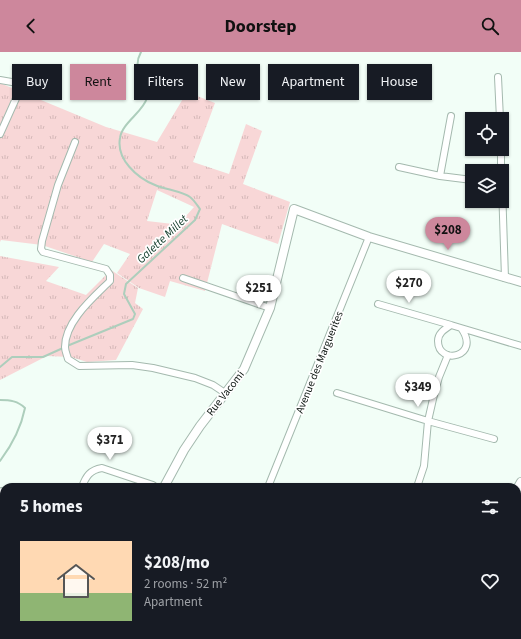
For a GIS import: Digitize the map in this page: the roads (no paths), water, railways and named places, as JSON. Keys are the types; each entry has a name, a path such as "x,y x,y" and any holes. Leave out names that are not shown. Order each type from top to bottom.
{"street":[{"path":"498,77 500,112"},
{"path":"0,80 12,83"},
{"path":"0,134 15,100"},
{"path":"440,176 451,116"},
{"path":"75,142 58,184 41,249 43,252 106,269 110,276 110,281 76,317 68,333 65,347 68,359 79,366 132,365 153,368 195,378 213,385 225,393"},
{"path":"399,167 440,176 465,179"},
{"name":"Rue Vacomi","path":"166,483 184,450 225,393 244,370 270,308 294,208 369,237"},
{"path":"503,208 505,278"},
{"path":"369,237 521,282"},
{"name":"Avenue des Marguerites","path":"270,483 369,237"},
{"path":"184,278 270,308"},
{"path":"378,304 521,346"},
{"path":"435,321 439,335 439,347 442,352 448,355 454,356 460,354 478,333"},
{"path":"439,335 451,325"},
{"path":"461,328 466,336 467,344"},
{"path":"418,483 424,466 428,421 437,384 448,355"},
{"path":"337,392 428,421 494,439"},
{"path":"84,483 89,473 94,469 102,468 147,483"}],"waterway":[{"name":"Galette Millet","path":"67,346 133,319 135,314 124,294 126,284 195,220 200,209 187,195 163,188 141,178 129,167 121,153 120,138 124,127 145,103 147,98 148,92 139,72 138,66 138,60 141,52"},
{"name":"Galette Millet","path":"0,367 12,357 43,357 63,348"},
{"name":"Galette Millet","path":"0,400 14,401 25,408 16,436 0,461"}]}
